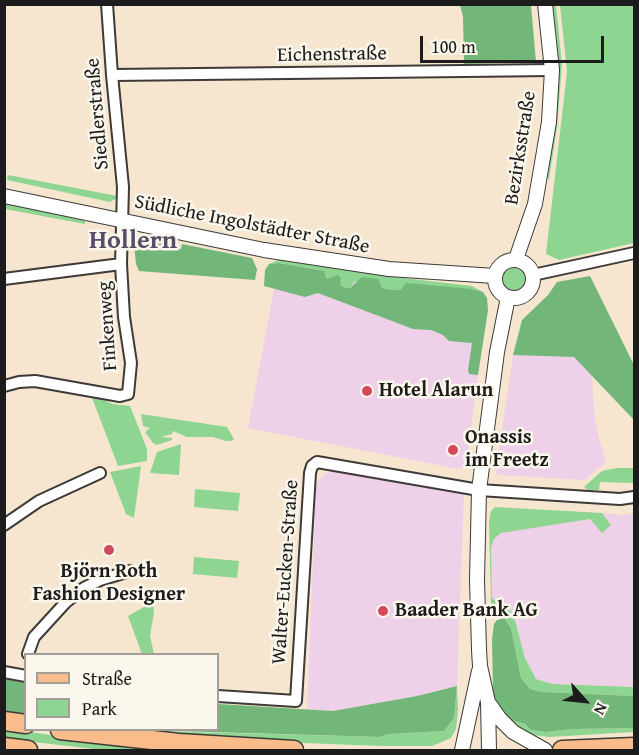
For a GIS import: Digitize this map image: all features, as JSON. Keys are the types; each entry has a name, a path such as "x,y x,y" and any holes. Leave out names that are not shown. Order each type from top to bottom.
{"main road":[{"path":"4,721 24,724"},
{"path":"77,731 179,743 294,750"},
{"path":"4,747 28,750"},
{"path":"562,750 634,747"}],"street":[{"name":"Siedlerstraße","path":"107,4 123,187 121,220"},
{"name":"Bezirksstraße","path":"516,260 534,204 549,122 552,70 545,4"},
{"name":"Eichenstraße","path":"112,75 552,70"},
{"name":"Südliche Ingolstädter Straße","path":"4,196 264,250 389,270 495,276"},
{"name":"Finkenweg","path":"4,386 35,381 120,396 128,394 131,363 124,317 121,220"},
{"path":"533,275 634,253"},
{"path":"516,260 527,265 533,275 531,288 521,297 508,297 499,291 495,276 496,270 505,262 516,260"},
{"path":"4,279 121,264"},
{"path":"489,750 488,702 480,666 477,580 479,490 497,352 508,297"},
{"name":"Walter-Eucken-Straße","path":"219,696 296,700 312,466 317,462 479,490"},
{"path":"4,525 39,501 100,473"},
{"path":"479,490 620,499 634,497"},
{"path":"28,653 34,637 66,602 84,588 100,580 130,571"},
{"path":"462,750 480,666"},
{"path":"4,672 23,676"},
{"path":"488,702 513,732 545,750"}],"shaded area":[{"path":"279,263 396,282 483,292 487,298 488,310 466,467 459,469 248,428"},
{"path":"513,355 574,356 592,375 595,422 606,464 585,480 498,475 496,472"},
{"path":"332,471 464,494 457,686 417,696 333,711 307,709 316,483 323,475"},
{"path":"602,513 624,515 634,513 634,687 552,684 536,679 525,658 513,613 492,598 491,548 494,539 501,533 590,519 611,525"}],"green space":[{"path":"460,5 531,5 536,62 464,64 463,17"},
{"path":"553,5 556,5 562,65 557,128 549,179 547,179 555,128 559,65"},
{"path":"560,5 634,5 634,243 559,260 546,254 567,72"},
{"path":"8,175 117,196 117,198 110,202 7,180"},
{"path":"4,202 85,221 85,224 5,209"},
{"path":"140,240 171,242 171,247 181,249 182,244 252,258 257,269 255,280 139,271 134,245"},
{"path":"278,260 472,286 483,292 472,289 391,290 355,281 350,288 344,288 325,279 324,271 279,263 269,264"},
{"path":"279,263 324,271 326,279 338,275 341,278 340,285 345,288 350,288 362,277 378,279 382,288 391,290 401,290 406,283 483,292 487,298 488,310 478,375 469,374 468,370 472,343 449,341 443,335 431,330 413,329 318,293 305,297 264,286 265,270 269,264"},
{"path":"514,267 522,271 526,279 522,287 514,291 506,287 502,279 506,271"},
{"path":"590,276 634,365 634,420 574,357 513,355 522,320 548,295 557,282"},
{"path":"91,395 113,404 130,406 147,449 147,461 118,466"},
{"path":"141,414 227,427 234,439 226,441 213,437 187,437 173,431 172,434 161,437 172,438 172,440 157,445 145,432 150,428 143,426"},
{"path":"181,444 179,475 150,473 157,452"},
{"path":"141,466 134,518 126,514 110,472"},
{"path":"634,468 634,483 600,482 599,490 588,490 584,487 602,471"},
{"path":"195,489 240,493 238,511 194,507"},
{"path":"495,507 602,513 611,525 602,533 590,519 501,533 494,539 491,548 492,598 513,613 525,658 536,679 552,684 634,687 634,696 542,692 530,689 521,678 511,628 504,618 505,612 491,603 489,521 491,511"},
{"path":"194,557 239,561 237,578 193,574"},
{"path":"153,602 154,612 150,636 154,653 142,653 128,616"},
{"path":"504,618 511,628 521,678 530,689 542,692 634,696 634,728 572,729 546,732 531,730 525,724 508,719 496,701 493,691 494,624 497,620"},
{"path":"4,679 24,683 24,716 5,713"},
{"path":"457,686 456,729 451,738 432,746 277,742 155,731 380,737 389,734 444,731 454,718"},
{"path":"457,686 454,718 444,731 389,734 380,737 177,731 219,731 219,704 333,711 417,696"},
{"path":"508,719 525,724 531,730 546,732 572,729 634,728 634,732 549,737 532,735 518,729"},
{"path":"4,728 142,750 103,750 16,740 5,738"}],"place":[{"name":"Hotel Alarun","path":"367,391"},
{"name":"Onassis im Freetz","path":"453,450"},
{"name":"Björn Roth Fashion Designer","path":"109,550"},
{"name":"Baader Bank AG","path":"383,611"}],"district":[{"name":"Hollern","path":"133,241"}]}
